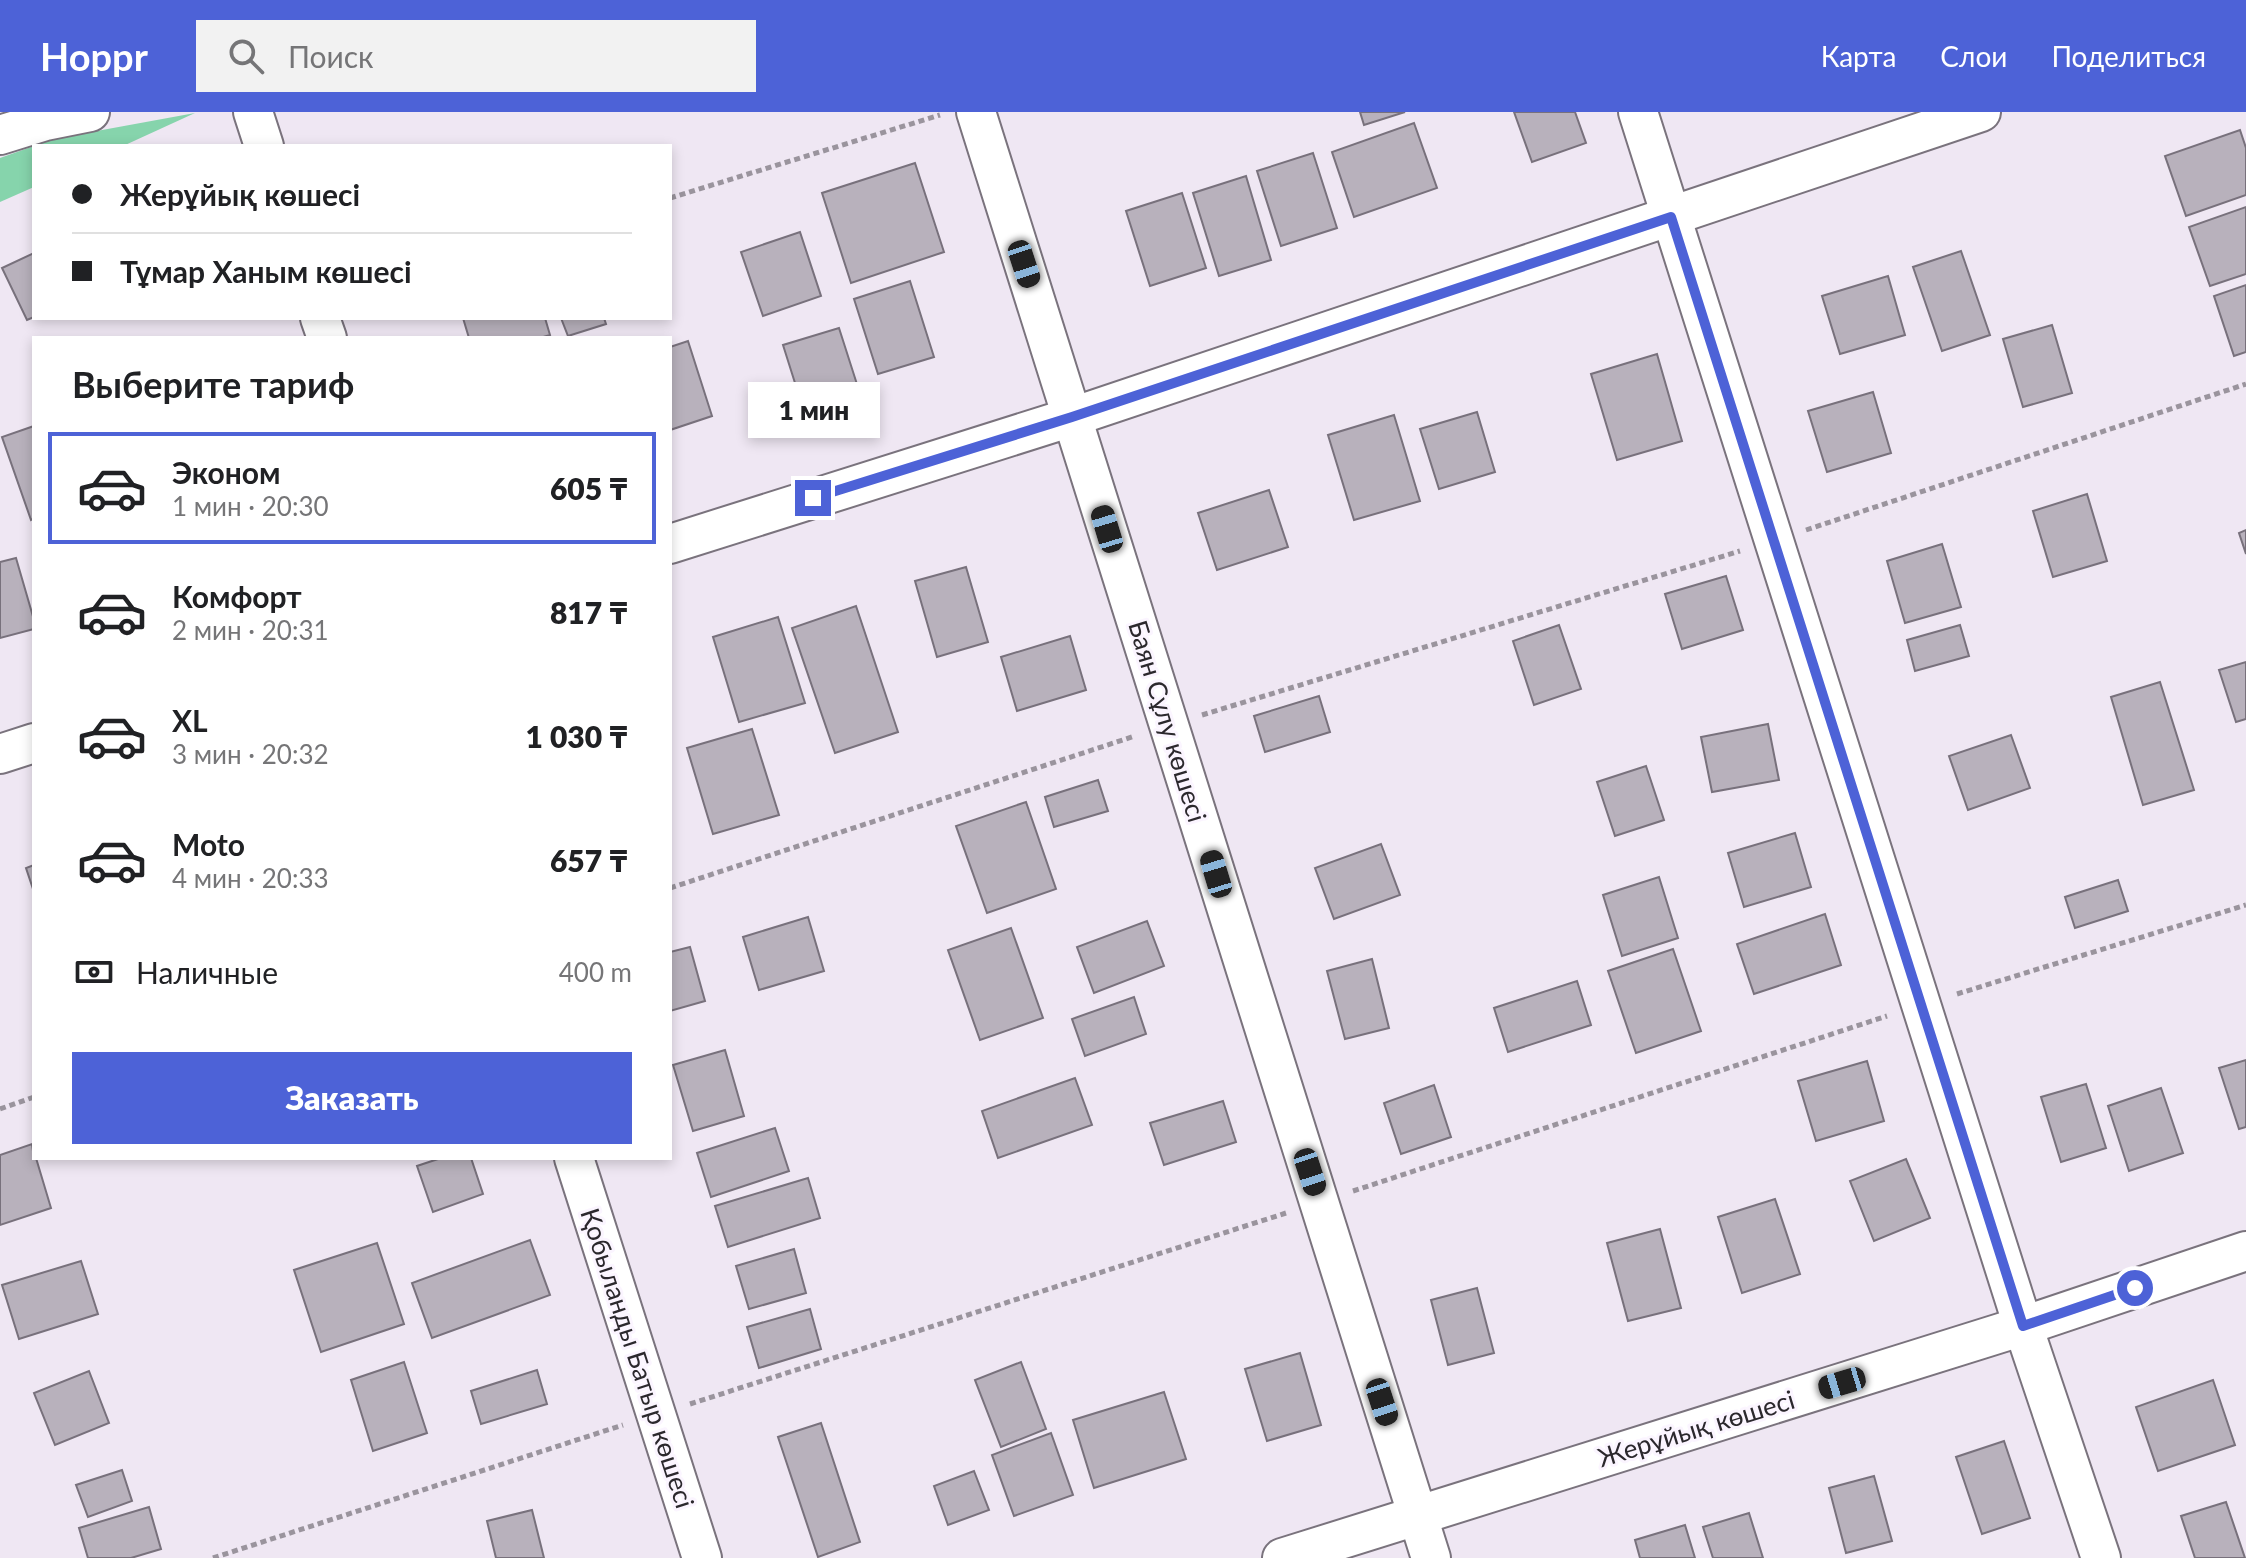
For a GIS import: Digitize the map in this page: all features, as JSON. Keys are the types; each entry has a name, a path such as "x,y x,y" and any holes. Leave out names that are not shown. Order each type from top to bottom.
{"street":[{"path":"0,135 45,121 90,112"},
{"path":"253,112 263,144"},
{"name":"Баян Сұлу көшесі","path":"976,112 1431,1558"},
{"path":"1638,112 2023,1326 2101,1558"},
{"path":"672,543 1072,417 1981,112"},
{"path":"0,754 32,744"},
{"name":"Қобыланды Батыр көшесі","path":"575,1160 702,1558"},
{"name":"Жерұйық көшесі","path":"1282,1558 2023,1326 2246,1251"}],"path":[{"path":"672,197 950,112"},
{"path":"672,887 1169,725 1774,540 2246,384"},
{"path":"213,1558 1921,1005 2246,905"},
{"path":"0,1109 32,1098"}],"green space":[{"path":"195,113 127,144 39,144"},
{"path":"32,147 32,188 0,202 0,158"}],"building":[{"path":"1360,112 1405,112 1364,125"},
{"path":"1514,112 1575,112 1586,143 1532,162"},
{"path":"1414,123 1437,188 1354,217 1332,152"},
{"path":"2240,130 2246,148 2246,195 2186,216 2165,156"},
{"path":"1313,153 1337,228 1281,246 1257,171"},
{"path":"915,163 944,252 851,283 822,193"},
{"path":"1246,176 1271,260 1219,276 1193,193"},
{"path":"1182,193 1206,268 1150,286 1126,211"},
{"path":"2246,207 2246,274 2210,286 2189,227"},
{"path":"800,232 821,296 763,316 741,252"},
{"path":"1961,251 1990,335 1942,351 1913,267"},
{"path":"32,254 32,318 27,320 2,268"},
{"path":"1888,276 1905,335 1840,354 1822,296"},
{"path":"910,281 934,357 878,374 854,299"},
{"path":"2246,285 2246,352 2234,356 2214,296"},
{"path":"464,320 546,320 550,335 547,336 468,336"},
{"path":"562,320 605,320 606,324 568,336"},
{"path":"2052,325 2072,393 2023,407 2003,339"},
{"path":"839,328 863,403 807,421 783,345"},
{"path":"688,341 712,416 672,429 672,346"},
{"path":"1657,354 1682,441 1617,460 1591,374"},
{"path":"1873,392 1891,453 1827,472 1808,411"},
{"path":"1477,412 1495,472 1439,489 1420,429"},
{"path":"1394,415 1420,501 1354,520 1328,435"},
{"path":"32,427 31,520 2,437"},
{"path":"1269,490 1288,547 1217,570 1198,513"},
{"path":"2087,494 2107,561 2053,577 2033,511"},
{"path":"2246,530 2246,554 2239,533"},
{"path":"1942,544 1961,607 1905,623 1887,561"},
{"path":"16,558 32,613 32,630 0,638 0,562"},
{"path":"966,567 988,642 937,657 915,581"},
{"path":"1726,576 1743,630 1682,649 1665,594"},
{"path":"856,606 898,732 835,753 792,628"},
{"path":"778,617 805,703 739,722 713,637"},
{"path":"1559,625 1581,689 1534,705 1513,641"},
{"path":"1960,625 1969,656 1915,671 1907,640"},
{"path":"1070,636 1086,690 1017,711 1001,657"},
{"path":"2246,662 2246,719 2236,722 2219,670"},
{"path":"2160,682 2194,790 2143,805 2111,697"},
{"path":"1319,696 1330,732 1265,752 1254,716"},
{"path":"1768,724 1779,780 1712,792 1701,737"},
{"path":"752,729 779,815 713,834 687,748"},
{"path":"2011,735 2030,788 1968,810 1949,756"},
{"path":"1646,766 1664,820 1615,836 1597,782"},
{"path":"1098,780 1108,811 1054,827 1045,797"},
{"path":"1026,802 1056,889 987,913 956,826"},
{"path":"1795,833 1811,887 1744,907 1728,853"},
{"path":"1381,844 1400,895 1334,919 1315,868"},
{"path":"32,866 32,886 26,868"},
{"path":"1659,877 1678,938 1622,956 1603,895"},
{"path":"2118,880 2128,911 2075,928 2065,897"},
{"path":"1825,914 1841,965 1754,994 1737,944"},
{"path":"808,917 824,971 759,990 743,937"},
{"path":"1147,921 1164,966 1094,993 1077,947"},
{"path":"1011,928 1043,1018 980,1040 948,950"},
{"path":"690,947 705,1001 672,1010 672,952"},
{"path":"1673,949 1701,1031 1636,1053 1608,971"},
{"path":"1372,959 1389,1028 1345,1039 1327,971"},
{"path":"1577,981 1591,1025 1508,1052 1494,1008"},
{"path":"1134,997 1146,1034 1085,1056 1072,1019"},
{"path":"725,1050 744,1116 693,1131 673,1065"},
{"path":"2246,1060 2246,1127 2239,1129 2219,1068"},
{"path":"1867,1061 1884,1121 1816,1141 1798,1081"},
{"path":"1075,1078 1092,1125 998,1158 982,1111"},
{"path":"2086,1084 2106,1148 2061,1162 2041,1097"},
{"path":"1434,1085 1451,1137 1401,1154 1384,1103"},
{"path":"2161,1088 2183,1153 2129,1171 2108,1106"},
{"path":"1223,1101 1236,1142 1164,1165 1150,1123"},
{"path":"775,1128 789,1171 711,1197 697,1153"},
{"path":"32,1144 32,1160 37,1160 51,1208 0,1225 0,1155"},
{"path":"1906,1159 1930,1218 1874,1241 1850,1181"},
{"path":"435,1160 472,1160 483,1194 433,1212 417,1166"},
{"path":"808,1178 820,1218 728,1247 715,1206"},
{"path":"1775,1199 1800,1274 1742,1293 1718,1217"},
{"path":"1660,1229 1681,1308 1628,1321 1607,1243"},
{"path":"530,1240 550,1295 432,1338 412,1283"},
{"path":"377,1243 404,1324 321,1352 294,1270"},
{"path":"794,1249 806,1293 749,1309 736,1266"},
{"path":"81,1261 98,1314 19,1339 2,1285"},
{"path":"1477,1288 1494,1353 1448,1365 1431,1300"},
{"path":"810,1309 821,1349 759,1368 747,1327"},
{"path":"1300,1353 1321,1425 1267,1441 1245,1369"},
{"path":"404,1362 427,1433 373,1451 351,1380"},
{"path":"1021,1362 1046,1429 1001,1447 975,1380"},
{"path":"537,1370 547,1404 481,1424 471,1391"},
{"path":"89,1371 109,1423 55,1445 34,1393"},
{"path":"2213,1380 2235,1445 2158,1471 2136,1407"},
{"path":"1164,1392 1186,1459 1094,1488 1073,1420"},
{"path":"821,1423 860,1542 818,1557 778,1437"},
{"path":"1051,1433 1073,1495 1014,1516 992,1455"},
{"path":"2004,1441 2030,1518 1982,1534 1956,1457"},
{"path":"122,1470 132,1501 88,1517 76,1485"},
{"path":"974,1471 989,1510 948,1525 934,1486"},
{"path":"1874,1476 1892,1541 1846,1553 1829,1488"},
{"path":"2226,1502 2245,1558 2195,1558 2181,1516"},
{"path":"149,1507 161,1549 131,1558 88,1558 79,1528"},
{"path":"532,1510 544,1558 496,1558 487,1521"},
{"path":"1749,1513 1763,1558 1713,1558 1703,1527"},
{"path":"1685,1525 1695,1558 1640,1558 1635,1540"}],"route":[{"path":"813,498 1072,417 1671,217 2023,1326 2135,1288"}]}
